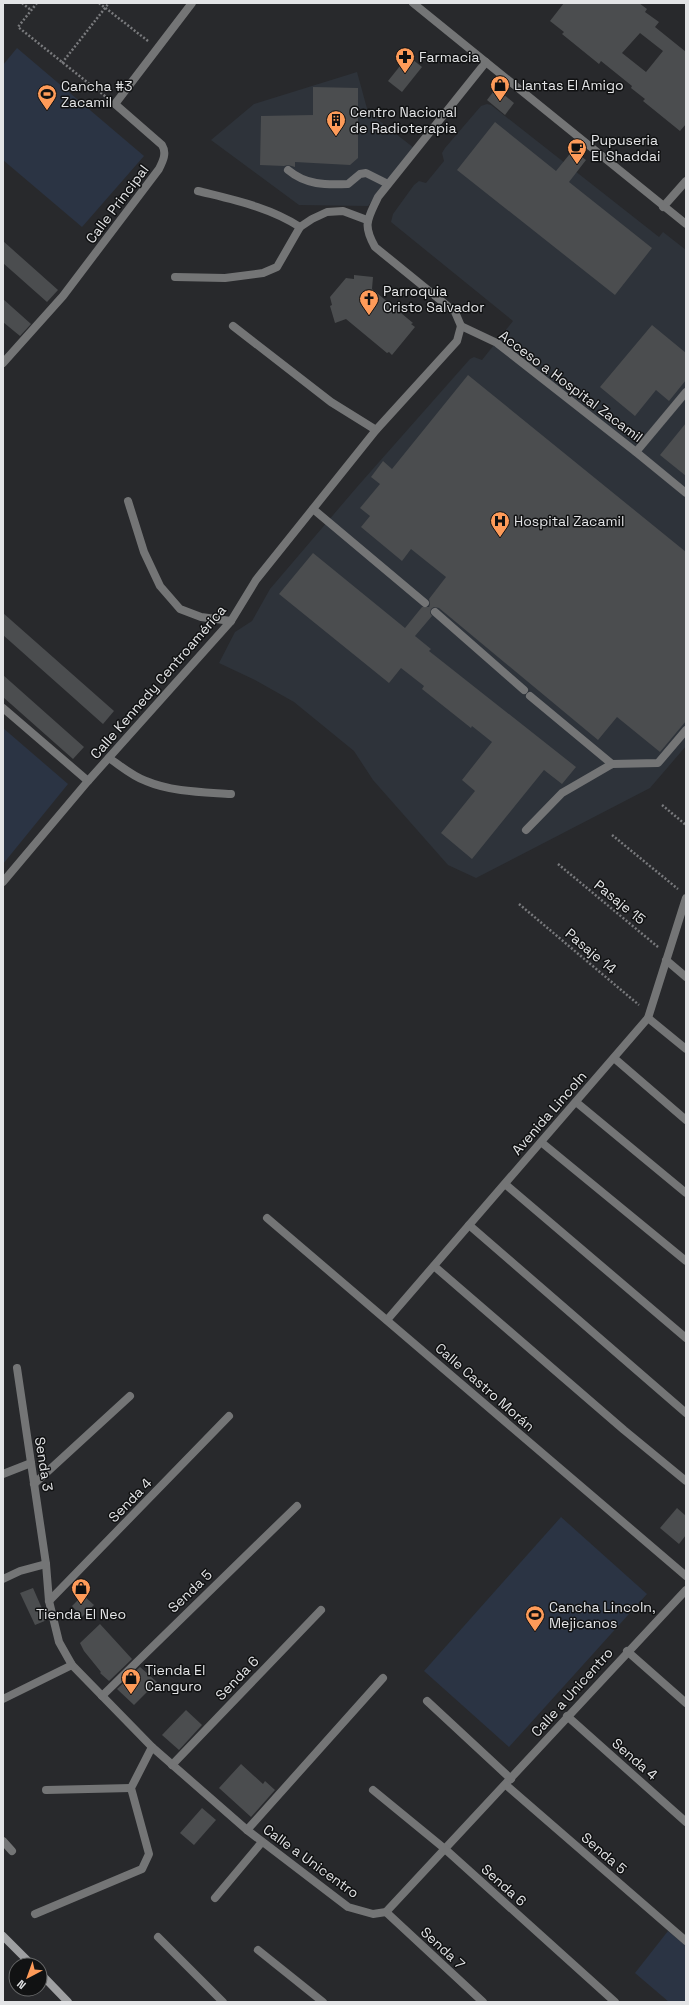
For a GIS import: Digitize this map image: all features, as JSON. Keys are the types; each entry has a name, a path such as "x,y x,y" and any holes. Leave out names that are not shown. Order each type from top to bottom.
{"main road":[{"path":"3,1936 24,1957"},
{"path":"48,1981 68,2002"}],"street":[{"name":"Calle Principal","path":"3,363 63,296 157,174 164,157 164,148 115,104 192,3"},
{"path":"413,3 663,207 686,224"},
{"path":"461,326 455,312 375,247 369,235 367,220 378,197 486,62"},
{"path":"288,170 298,178 308,182 348,184 360,174 366,173 388,184"},
{"path":"663,207 686,181"},
{"path":"198,191 262,208 283,216 300,227"},
{"path":"176,277 225,278 263,273 277,267 300,227 327,212 343,211 367,220"},
{"path":"233,326 331,402 376,430"},
{"name":"Calle Kennedy Centroamérica","path":"3,882 109,758 231,622 256,580 376,430 457,341 461,326"},
{"name":"Acceso a Hospital Zacamil","path":"461,326 497,343 686,493"},
{"path":"636,452 686,392"},
{"path":"128,501 144,552 160,586 180,609 201,617 231,622"},
{"path":"313,509 425,603"},
{"path":"435,612 524,690"},
{"path":"530,696 612,764"},
{"path":"3,708 88,782"},
{"path":"526,830 562,793 612,764 658,763 686,730"},
{"path":"109,758 145,781 170,789 231,794"},
{"name":"Avenida Lincoln","path":"387,1320 542,1142 649,1016 685,903"},
{"path":"667,957 686,977"},
{"path":"649,1016 686,1049"},
{"path":"614,1058 686,1120"},
{"path":"576,1102 686,1193"},
{"path":"542,1142 686,1260"},
{"path":"505,1184 686,1338"},
{"name":"Calle Castro Morán","path":"267,1218 686,1576"},
{"path":"470,1225 686,1413"},
{"path":"434,1266 618,1425 686,1481"},
{"name":"Senda 3","path":"17,1368 46,1564"},
{"path":"34,1484 130,1396"},
{"name":"Senda 4","path":"49,1601 229,1416"},
{"path":"3,1474 31,1463"},
{"name":"Senda 5","path":"102,1696 297,1506"},
{"path":"3,1579 20,1571 46,1564"},
{"name":"Calle a Unicentro","path":"46,1564 49,1601 59,1642 72,1665 152,1747 247,1830 348,1907 373,1914 386,1912 508,1782 627,1651 686,1590"},
{"name":"Senda 6","path":"172,1765 321,1610"},
{"path":"627,1651 686,1703"},
{"path":"3,1699 72,1665"},
{"path":"247,1830 383,1678"},
{"name":"Senda 5","path":"427,1701 508,1782 686,1941"},
{"name":"Senda 4","path":"567,1716 686,1822"},
{"path":"35,1914 142,1869 149,1854 132,1788 152,1747"},
{"path":"46,1790 132,1788"},
{"name":"Senda 6","path":"373,1790 445,1849 616,2002"},
{"path":"3,1841 12,1851"},
{"path":"215,1898 262,1842"},
{"name":"Senda 7","path":"386,1912 483,2002"},
{"path":"158,1937 224,2002"},
{"path":"258,1950 322,2002"}],"path":[{"path":"22,3 31,10"},
{"path":"37,3 18,27 110,100"},
{"path":"99,3 150,43"},
{"path":"62,63 108,3"},
{"path":"662,805 686,824"},
{"path":"612,835 680,891"},
{"name":"Pasaje 15","path":"558,864 667,957"},
{"name":"Pasaje 14","path":"519,904 649,1016"}],"shaded area":[{"name":"Cancha #3 Zacamil","path":"17,48 144,156 82,227 3,160 3,65"},
{"path":"357,72 368,112 414,148 368,206 299,205 211,140 254,104"},
{"name":"Hospital Zacamil","path":"487,104 491,105 659,237 663,232 686,250 686,746 650,788 476,878 448,865 373,780 354,751 294,702 255,680 219,663 235,632 252,621 270,589 357,487 470,359 474,357 482,360 513,321 391,222 393,214 414,185 419,181 426,183 444,161 442,153 445,148 481,106"},
{"path":"3,728 68,784 3,864"},
{"name":"Cancha Lincoln, Mejicanos","path":"561,1517 647,1594 509,1747 424,1671"},
{"path":"668,1931 686,1946 686,2002 669,2002 635,1973"}],"building":[{"path":"564,3 639,3 647,9 645,12 659,22 655,27 686,52 686,124 680,131 643,101 645,99 631,88 632,86 601,61 599,64 562,34 564,32 550,21","holes":["640,33 663,51 646,72 622,53"]},
{"name":"Farmacia","path":"408,56 422,67 402,92 388,81"},
{"path":"313,87 358,88 358,158 350,165 295,162 295,167 288,165 260,165 261,116 313,115"},
{"name":"Llantas El Amigo","path":"496,88 514,103 505,115 487,100"},
{"path":"495,122 556,171 573,150 586,160 569,182 652,248 615,295 457,170"},
{"path":"3,241 58,290 47,302 3,263"},
{"name":"Parroquia Cristo Salvador","path":"354,275 373,277 372,289 413,323 411,324 415,327 392,355 389,352 387,353 346,319 335,323 330,306 332,305 330,297 346,278 354,279"},
{"path":"3,299 31,324 20,336 3,322"},
{"path":"652,325 686,353 686,380 669,401 656,390 635,416 600,387"},
{"path":"468,375 686,552 686,721 660,752 617,717 598,740 439,608 434,607 431,609 430,613 432,616 415,636 431,649 429,651 576,767 562,784 544,770 472,859 441,833 475,791 462,780 492,742 472,726 471,728 422,689 424,686 401,668 389,683 279,594 313,553 405,628 422,607 429,607 429,599 446,577 411,549 402,561 361,527 370,516 360,508 380,484 371,477 383,461 392,469"},
{"path":"686,423 686,476 660,455"},
{"path":"3,613 114,711 103,724 3,635"},
{"path":"3,675 84,747 73,759 3,697"},
{"path":"677,1508 686,1516 686,1535 679,1544 660,1528"},
{"path":"33,1588 47,1620 35,1625 20,1593"},
{"path":"83,1595 94,1605 82,1617 72,1606"},
{"path":"100,1624 132,1659 109,1681 100,1673 101,1672 84,1651 80,1643"},
{"path":"140,1667 157,1682 134,1705 117,1689"},
{"path":"186,1710 202,1725 179,1750 162,1735"},
{"path":"241,1764 263,1784 265,1781 275,1790 251,1817 219,1788"},
{"path":"202,1808 216,1820 194,1845 180,1833"}],"place":[{"name":"Farmacia","path":"405,74"},
{"name":"Llantas El Amigo","path":"500,102"},
{"name":"Cancha #3 Zacamil","path":"47,111"},
{"name":"Centro Nacional de Radioterapia","path":"336,137"},
{"name":"Pupuseria El Shaddai","path":"577,165"},
{"name":"Parroquia Cristo Salvador","path":"369,316"},
{"name":"Hospital Zacamil","path":"500,538"},
{"name":"Tienda El Neo","path":"81,1605"},
{"name":"Cancha Lincoln, Mejicanos","path":"535,1632"},
{"name":"Tienda El Canguro","path":"131,1695"}]}
